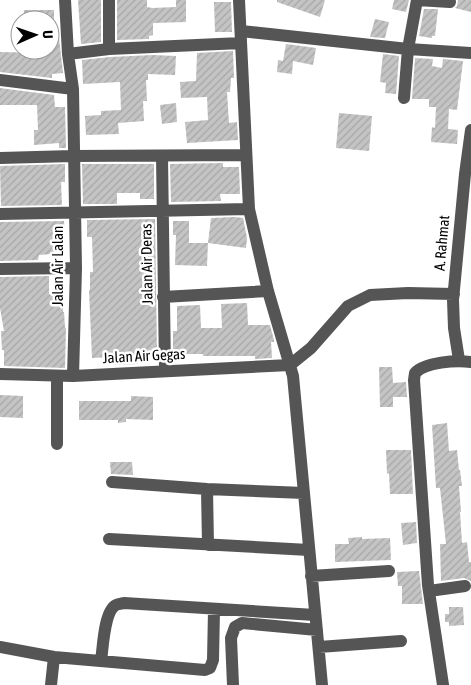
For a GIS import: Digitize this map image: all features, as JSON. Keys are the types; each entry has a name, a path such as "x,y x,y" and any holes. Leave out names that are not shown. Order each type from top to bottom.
{"street":[{"name":"Jalan Air Lalan","path":"65,0 68,54 73,89 76,268 73,376"},
{"path":"109,0 109,49"},
{"path":"240,0 249,209 268,291 293,376 322,685"},
{"path":"404,98 408,49 417,0 450,2"},
{"path":"68,54 241,37 471,52"},
{"path":"0,80 73,89"},
{"name":"A. Rahmat","path":"465,361 454,328 454,294 471,130"},
{"path":"0,158 246,155"},
{"name":"Jalan Air Deras","path":"162,156 165,370"},
{"path":"0,214 249,209"},
{"path":"0,269 76,268"},
{"path":"163,297 268,291"},
{"path":"290,365 311,348 348,306 370,295 454,294"},
{"path":"443,685 429,591 415,373 422,367 465,361"},
{"name":"Jalan Air Gegas","path":"0,374 73,376 290,365"},
{"path":"57,376 57,444"},
{"path":"112,482 207,489 304,493"},
{"path":"207,489 208,545"},
{"path":"109,540 309,550"},
{"path":"311,576 389,571"},
{"path":"429,591 464,586"},
{"path":"101,661 106,621 109,613 116,605 124,603 315,615"},
{"path":"0,647 54,657 205,670 210,668 213,660 214,610"},
{"path":"233,685 230,638 235,627 242,623 317,630"},
{"path":"319,646 401,641"},
{"path":"51,685 54,657"}],"building":[{"path":"78,0 101,0 101,42 81,44"},
{"path":"117,0 147,0 147,7 152,8 176,7 176,0 186,0 186,22 153,23 153,35 149,36 149,39 117,40"},
{"path":"277,0 325,0 320,17 277,2"},
{"path":"394,0 409,0 406,12 392,9"},
{"path":"458,0 471,0 471,12 455,8"},
{"path":"214,2 231,2 232,32 215,32"},
{"path":"424,9 438,9 435,36 432,36 432,38 419,36"},
{"path":"375,19 389,22 385,38 370,37"},
{"path":"286,44 316,48 313,65 293,61 292,74 277,72 278,60 283,61"},
{"path":"60,47 63,73 52,74 52,78 0,72 0,52 10,52 10,60 60,60"},
{"path":"233,51 234,78 231,78 230,92 227,92 229,123 237,122 238,140 187,143 185,122 208,120 207,97 181,98 180,82 196,81 197,53"},
{"path":"383,54 399,56 396,94 385,93 386,83 380,82"},
{"path":"153,55 176,56 175,75 148,74 148,80 146,80 147,101 143,101 144,121 118,123 119,134 86,135 85,116 101,115 101,111 121,110 120,82 83,84 82,60"},
{"path":"415,58 433,59 432,66 442,68 443,59 463,61 457,110 449,109 448,129 458,130 457,144 431,142 432,127 435,128 436,107 429,107 429,99 412,99"},
{"path":"0,88 54,95 55,107 65,107 66,148 59,148 59,143 34,145 34,130 38,130 37,105 0,105"},
{"path":"176,103 177,122 162,124 160,105"},
{"path":"339,113 372,116 369,151 336,148"},
{"path":"223,163 223,167 239,167 240,194 220,194 221,201 171,202 170,164"},
{"path":"65,164 65,182 61,182 62,205 1,206 0,166"},
{"path":"82,164 154,164 154,199 140,199 140,193 117,193 117,204 83,204"},
{"path":"211,218 243,218 247,238 246,248 208,243"},
{"path":"155,219 157,354 138,356 138,364 110,365 110,357 92,358 89,290 90,272 93,272 92,237 87,237 87,220"},
{"path":"64,221 64,253 39,255 38,260 0,261 0,222"},
{"path":"173,221 189,221 189,243 208,243 207,266 175,265 176,235 173,235"},
{"path":"49,276 49,294 63,295 63,312 66,328 65,368 4,366 1,331 4,331 0,308 0,277"},
{"path":"247,303 248,325 270,325 274,340 274,342 271,342 272,358 255,359 255,356 173,354 173,331 177,331 177,306 200,305 201,328 222,328 221,304"},
{"path":"379,367 392,367 393,383 406,382 407,397 393,397 393,407 380,407"},
{"path":"0,395 23,396 23,418 0,417"},
{"path":"131,396 153,397 153,420 126,419 126,422 118,423 118,420 79,420 79,401 131,401"},
{"path":"447,423 449,451 457,450 462,486 459,486 462,543 467,542 469,562 471,562 471,581 464,578 441,581 440,544 446,544 440,488 436,488 432,425"},
{"path":"386,450 411,450 413,494 390,494"},
{"path":"110,462 132,462 133,475 111,474"},
{"path":"416,522 417,543 403,545 401,523"},
{"path":"362,537 362,539 390,538 391,560 335,562 335,544 349,544 348,538"},
{"path":"419,571 423,604 402,604 402,586 398,586 397,572"},
{"path":"449,607 463,607 464,625 449,626 449,622 445,622 445,614 449,614"}]}
